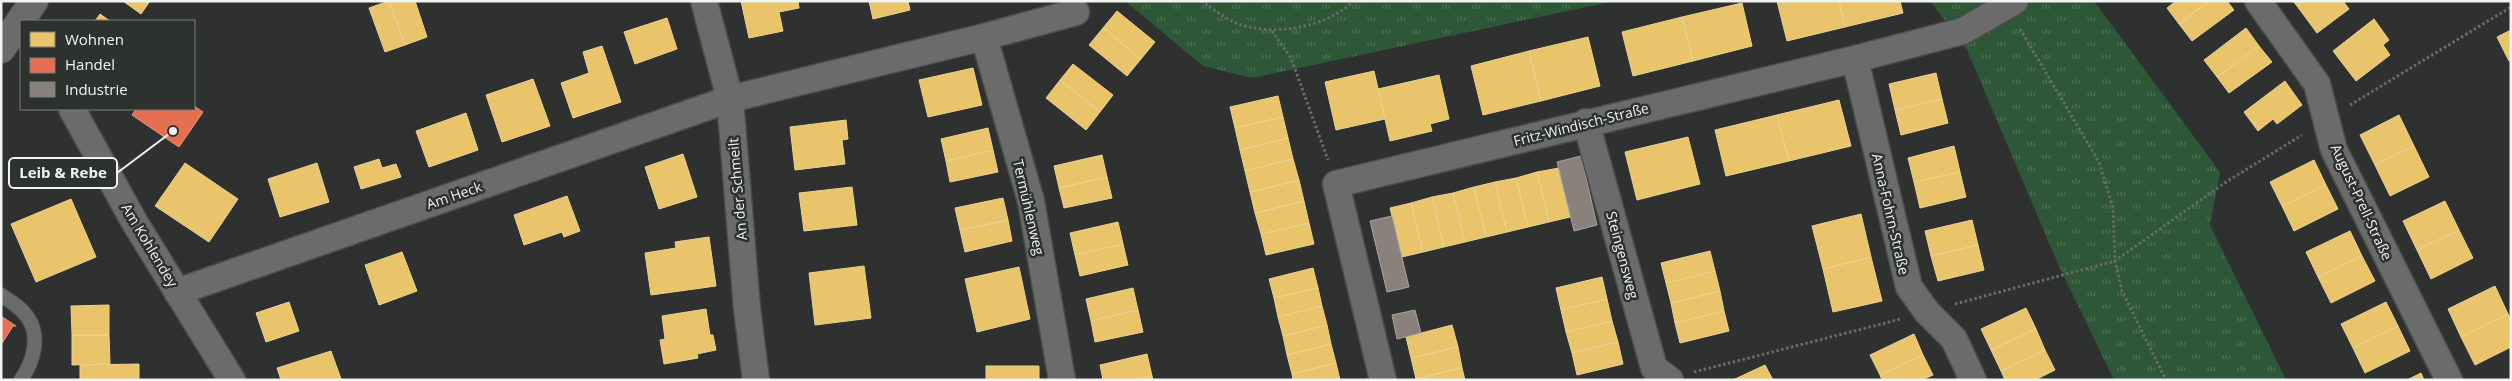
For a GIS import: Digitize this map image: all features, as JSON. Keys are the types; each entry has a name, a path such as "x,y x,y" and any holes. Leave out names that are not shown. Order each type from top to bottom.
{"street":[{"name":"An der Schmeilt","path":"704,1 730,99 747,309 756,380"},
{"name":"August-Prell-Straße","path":"2258,1 2317,84 2328,119 2334,150 2449,380"},
{"name":"Fritz-Windisch-Straße","path":"1336,184 1586,122 1855,59 1963,31 2011,4"},
{"path":"730,99 1076,12"},
{"path":"1,49 20,22"},
{"name":"Termühlenweg","path":"984,36 1031,200 1062,380"},
{"name":"Anna-Fohrn-Straße","path":"1855,59 1909,287 1927,312 1954,339 1973,380"},
{"name":"Am Heck","path":"178,292 730,99"},
{"name":"Am Kohlendey","path":"73,110 135,223 232,380"},
{"name":"Steingensweg","path":"1586,122 1654,368 1669,379"},
{"path":"1336,184 1383,380"}],"lane":[{"path":"1,294 28,318 34,331 35,348 30,368 21,380"}],"path":[{"path":"1201,1 1235,22 1272,31 1310,24 1345,10 1354,1"},
{"path":"2011,4 2099,162 2113,208 2116,261 2122,291 2166,380"},
{"path":"1669,379 2116,261 2226,182 2511,7"},
{"path":"1272,31 1291,58 1336,184"}],"green space":[{"path":"1125,1 1614,1 1252,78 1203,66"},
{"path":"1930,1 2094,1 2220,172 2210,225 2286,380 2114,380 2058,264 1967,50"}],"building: Wohnen":[{"path":"123,1 150,1 141,14"},
{"path":"389,1 415,1 427,37 405,45"},
{"path":"389,1 405,45 385,52 369,8"},
{"path":"741,1 798,1 799,8 779,12 783,31 749,38"},
{"path":"869,1 908,1 910,10 873,19"},
{"path":"1777,1 1839,1 1845,27 1787,41"},
{"path":"1839,1 1900,1 1903,13 1845,27"},
{"path":"2176,1 2209,1 2179,24 2167,8"},
{"path":"2209,1 2227,1 2234,10 2192,41 2179,24"},
{"path":"2293,1 2303,1 2297,6"},
{"path":"2303,1 2343,1 2349,9 2317,33 2297,6"},
{"path":"1742,3 1752,46 1693,61 1682,17"},
{"path":"1117,11 1155,42 1141,59 1103,28"},
{"path":"100,14 109,20 96,20"},
{"path":"1682,17 1693,61 1633,76 1622,32"},
{"path":"667,18 677,49 635,64 624,32"},
{"path":"2374,19 2389,40 2383,45 2390,55 2356,81 2333,51"},
{"path":"1103,28 1141,59 1127,76 1089,45"},
{"path":"2246,28 2259,46 2217,77 2204,60"},
{"path":"2511,30 2511,60 2509,61 2497,37"},
{"path":"1588,37 1600,86 1541,101 1529,51"},
{"path":"602,46 621,102 573,118 561,83 589,73 583,52"},
{"path":"2259,46 2272,62 2229,93 2217,77"},
{"path":"1529,51 1541,101 1483,115 1471,66"},
{"path":"1073,64 1113,95 1100,112 1060,80"},
{"path":"973,68 982,105 928,117 919,80"},
{"path":"1374,71 1385,119 1336,130 1325,82"},
{"path":"1936,73 1942,99 1895,110 1889,84"},
{"path":"1439,75 1449,119 1430,124 1432,131 1390,141 1378,89"},
{"path":"533,79 550,126 502,142 486,95"},
{"path":"1060,80 1100,112 1086,130 1046,98"},
{"path":"2285,81 2302,105 2277,124 2273,119 2258,131 2244,112"},
{"path":"1278,96 1283,117 1235,128 1230,107"},
{"path":"1942,99 1948,123 1901,135 1895,110"},
{"path":"1839,100 1851,146 1789,161 1777,115"},
{"path":"466,113 478,150 429,167 416,131"},
{"path":"1777,115 1789,161 1726,176 1715,130"},
{"path":"2399,115 2414,146 2375,165 2360,135"},
{"path":"1283,117 1288,138 1240,150 1235,128"},
{"path":"846,120 848,139 842,140 845,164 795,170 790,127"},
{"path":"988,128 993,150 946,161 941,139"},
{"path":"1688,137 1700,184 1637,200 1625,152"},
{"path":"1288,138 1293,159 1245,171 1240,150"},
{"path":"1954,146 1960,172 1914,182 1908,158"},
{"path":"2414,146 2429,177 2390,196 2375,165"},
{"path":"993,150 998,172 950,182 946,161"},
{"path":"683,154 697,197 659,209 645,167"},
{"path":"1102,155 1107,177 1059,188 1054,166"},
{"path":"379,159 382,168 396,164 401,177 361,189 354,167"},
{"path":"1293,159 1299,180 1250,192 1245,171"},
{"path":"2314,160 2326,185 2282,206 2270,182"},
{"path":"185,163 238,199 209,242 155,206"},
{"path":"317,163 329,202 280,217 268,179"},
{"path":"1559,168 1570,217 1549,222 1537,172"},
{"path":"1537,172 1549,222 1528,227 1516,178"},
{"path":"1960,172 1966,197 1920,208 1914,182"},
{"path":"1107,177 1112,198 1064,208 1059,188"},
{"path":"1516,178 1528,227 1507,232 1495,182"},
{"path":"1299,180 1304,201 1255,213 1250,192"},
{"path":"1495,182 1507,232 1486,237 1474,187"},
{"path":"2326,185 2338,209 2294,231 2282,206"},
{"path":"852,187 857,225 804,231 799,193"},
{"path":"1474,187 1486,237 1465,242 1453,193"},
{"path":"1453,193 1465,242 1444,247 1432,197"},
{"path":"567,196 580,231 564,237 562,232 524,245 514,215"},
{"path":"1432,197 1444,247 1423,252 1411,203"},
{"path":"1003,198 1008,220 960,230 955,208"},
{"path":"71,199 96,257 36,282 11,224"},
{"path":"1304,201 1309,223 1261,234 1255,213"},
{"path":"2445,201 2459,230 2417,250 2403,221"},
{"path":"1411,203 1423,252 1402,257 1390,208"},
{"path":"1861,214 1871,257 1823,269 1812,226"},
{"path":"1008,220 1012,241 965,252 960,230"},
{"path":"1972,220 1978,245 1931,256 1925,231"},
{"path":"1118,222 1123,244 1075,255 1070,233"},
{"path":"1309,223 1314,244 1266,255 1261,234"},
{"path":"2459,230 2473,258 2431,279 2417,250"},
{"path":"2350,231 2362,256 2318,277 2306,252"},
{"path":"709,237 716,286 651,295 645,253 676,248 675,242"},
{"path":"1123,244 1128,265 1080,276 1075,255"},
{"path":"1978,245 1984,270 1938,281 1931,256"},
{"path":"1710,251 1715,271 1666,283 1661,263"},
{"path":"402,252 417,291 379,305 365,265"},
{"path":"2362,256 2375,281 2331,303 2318,277"},
{"path":"1871,257 1882,301 1833,312 1823,269"},
{"path":"864,266 871,318 815,325 809,273"},
{"path":"1019,267 1030,319 977,332 965,279"},
{"path":"1313,268 1318,288 1274,298 1269,279"},
{"path":"1715,271 1720,291 1671,303 1666,283"},
{"path":"1602,277 1607,299 1561,310 1556,288"},
{"path":"2495,286 2508,314 2461,337 2448,309"},
{"path":"1133,288 1138,310 1091,321 1086,299"},
{"path":"1318,288 1322,306 1278,317 1274,298"},
{"path":"1720,291 1724,311 1675,323 1671,303"},
{"path":"1607,299 1612,321 1566,332 1561,310"},
{"path":"289,302 299,331 266,342 256,313"},
{"path":"2386,302 2398,326 2353,348 2341,324"},
{"path":"109,305 109,335 72,335 71,306"},
{"path":"1322,306 1327,325 1283,336 1278,317"},
{"path":"2026,308 2036,329 1991,350 1981,329"},
{"path":"706,309 710,335 713,335 716,350 697,354 698,358 664,364 660,340 665,339 662,316"},
{"path":"1138,310 1143,332 1095,342 1091,321"},
{"path":"1724,311 1729,331 1680,343 1675,323"},
{"path":"2508,314 2511,319 2511,347 2475,365 2461,337"},
{"path":"1612,321 1618,342 1572,353 1566,332"},
{"path":"1327,325 1331,344 1287,355 1283,336"},
{"path":"1452,325 1458,347 1411,358 1406,337"},
{"path":"2398,326 2410,351 2365,373 2353,348"},
{"path":"2036,329 2045,350 2001,371 1991,350"},
{"path":"1914,334 1923,355 1880,375 1870,355"},
{"path":"72,335 109,335 110,364 72,365"},
{"path":"1618,342 1623,364 1577,375 1572,353"},
{"path":"1331,344 1336,363 1292,374 1287,355"},
{"path":"1458,347 1462,368 1416,379 1411,358"},
{"path":"2045,350 2055,370 2035,380 2005,380 2001,371"},
{"path":"331,351 341,379 281,380 277,368"},
{"path":"1147,354 1152,376 1137,380 1103,380 1100,365"},
{"path":"1923,355 1933,375 1922,380 1882,380 1880,375"},
{"path":"1336,363 1340,380 1293,380 1292,374"},
{"path":"139,364 139,380 80,380 80,365"},
{"path":"1765,365 1773,380 1733,380"},
{"path":"986,366 1039,366 1039,380 986,380"},
{"path":"1462,368 1465,380 1416,380 1416,379"},
{"path":"2421,373 2424,380 2407,380"},
{"path":"1152,376 1153,380 1137,380"}],"building: Handel":[{"path":"195,107 203,112 179,147 132,115 135,110 195,110"},
{"path":"1,316 16,326 13,326 1,345"}],"building: Industrie":[{"path":"1581,156 1597,225 1574,231 1557,162"},
{"path":"1392,216 1409,287 1387,292 1370,221"},
{"path":"1415,310 1421,333 1397,339 1392,315"}],"place":[{"name":"Leib & Rebe","path":"173,131"}]}
